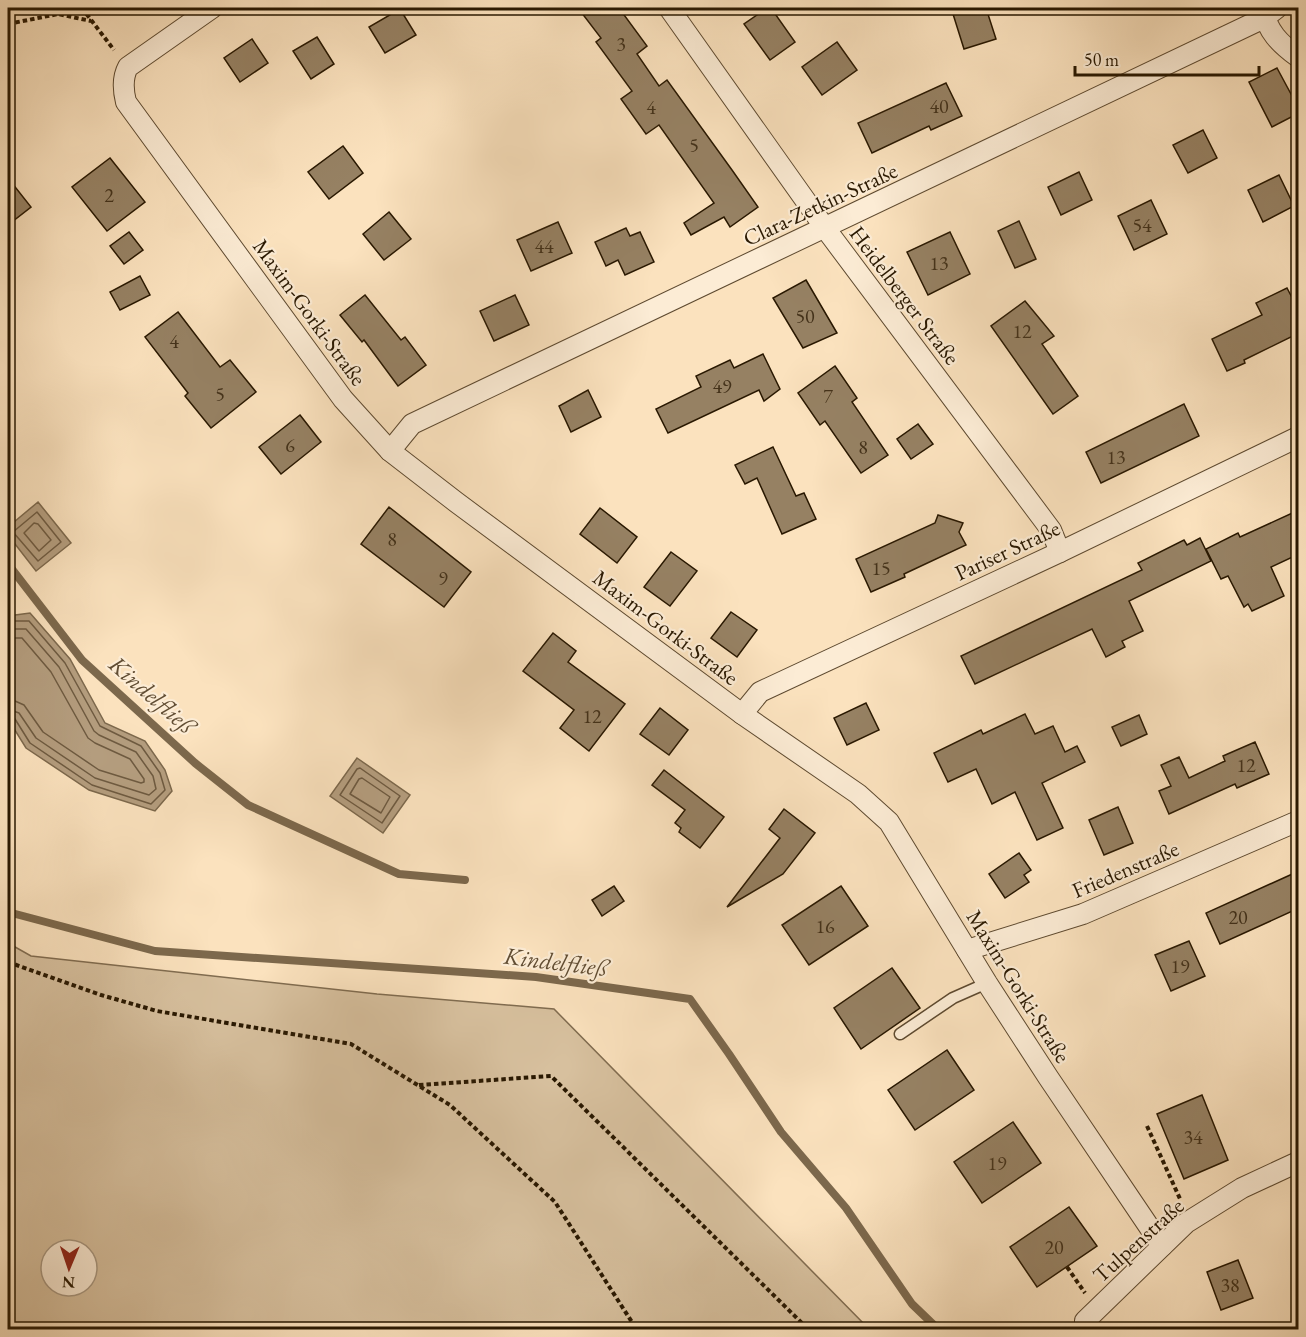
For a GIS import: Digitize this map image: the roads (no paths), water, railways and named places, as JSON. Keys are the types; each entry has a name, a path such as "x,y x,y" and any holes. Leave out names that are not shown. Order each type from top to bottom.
{"street":[{"name":"Maxim-Gorki-Straße","path":"212,8 128,67 124,80 126,102 343,399 390,451 742,714 858,794 889,822 1047,1077 1162,1246"},
{"name":"Heidelberger Straße","path":"669,8 825,228 1051,530 1060,552"},
{"name":"Clara-Zetkin-Straße","path":"390,451 412,424 825,228 1268,11"},
{"path":"1268,11 1277,41 1299,57"},
{"name":"Pariser Straße","path":"742,714 760,692 1299,437"},
{"name":"Friedenstraße","path":"967,950 1083,914 1299,821"},
{"name":"Tulpenstraße","path":"1087,1329 1085,1321 1190,1221 1242,1188 1299,1162"}],"lane":[{"path":"900,1034 953,998 987,983"}],"water":[{"path":"38,502 71,543 36,571 8,535 8,527"},
{"path":"30,613 70,659 105,723 145,741 165,770 172,791 155,811 89,790 26,748 8,719 8,616"},
{"path":"357,758 410,795 383,833 330,796"}],"waterway":[{"name":"Kindelfließ","path":"8,564 82,660 195,763 248,805 399,874 465,880"},
{"name":"Kindelfließ","path":"8,912 155,951 536,977 690,999 781,1132 846,1208 912,1304 939,1330"}]}
